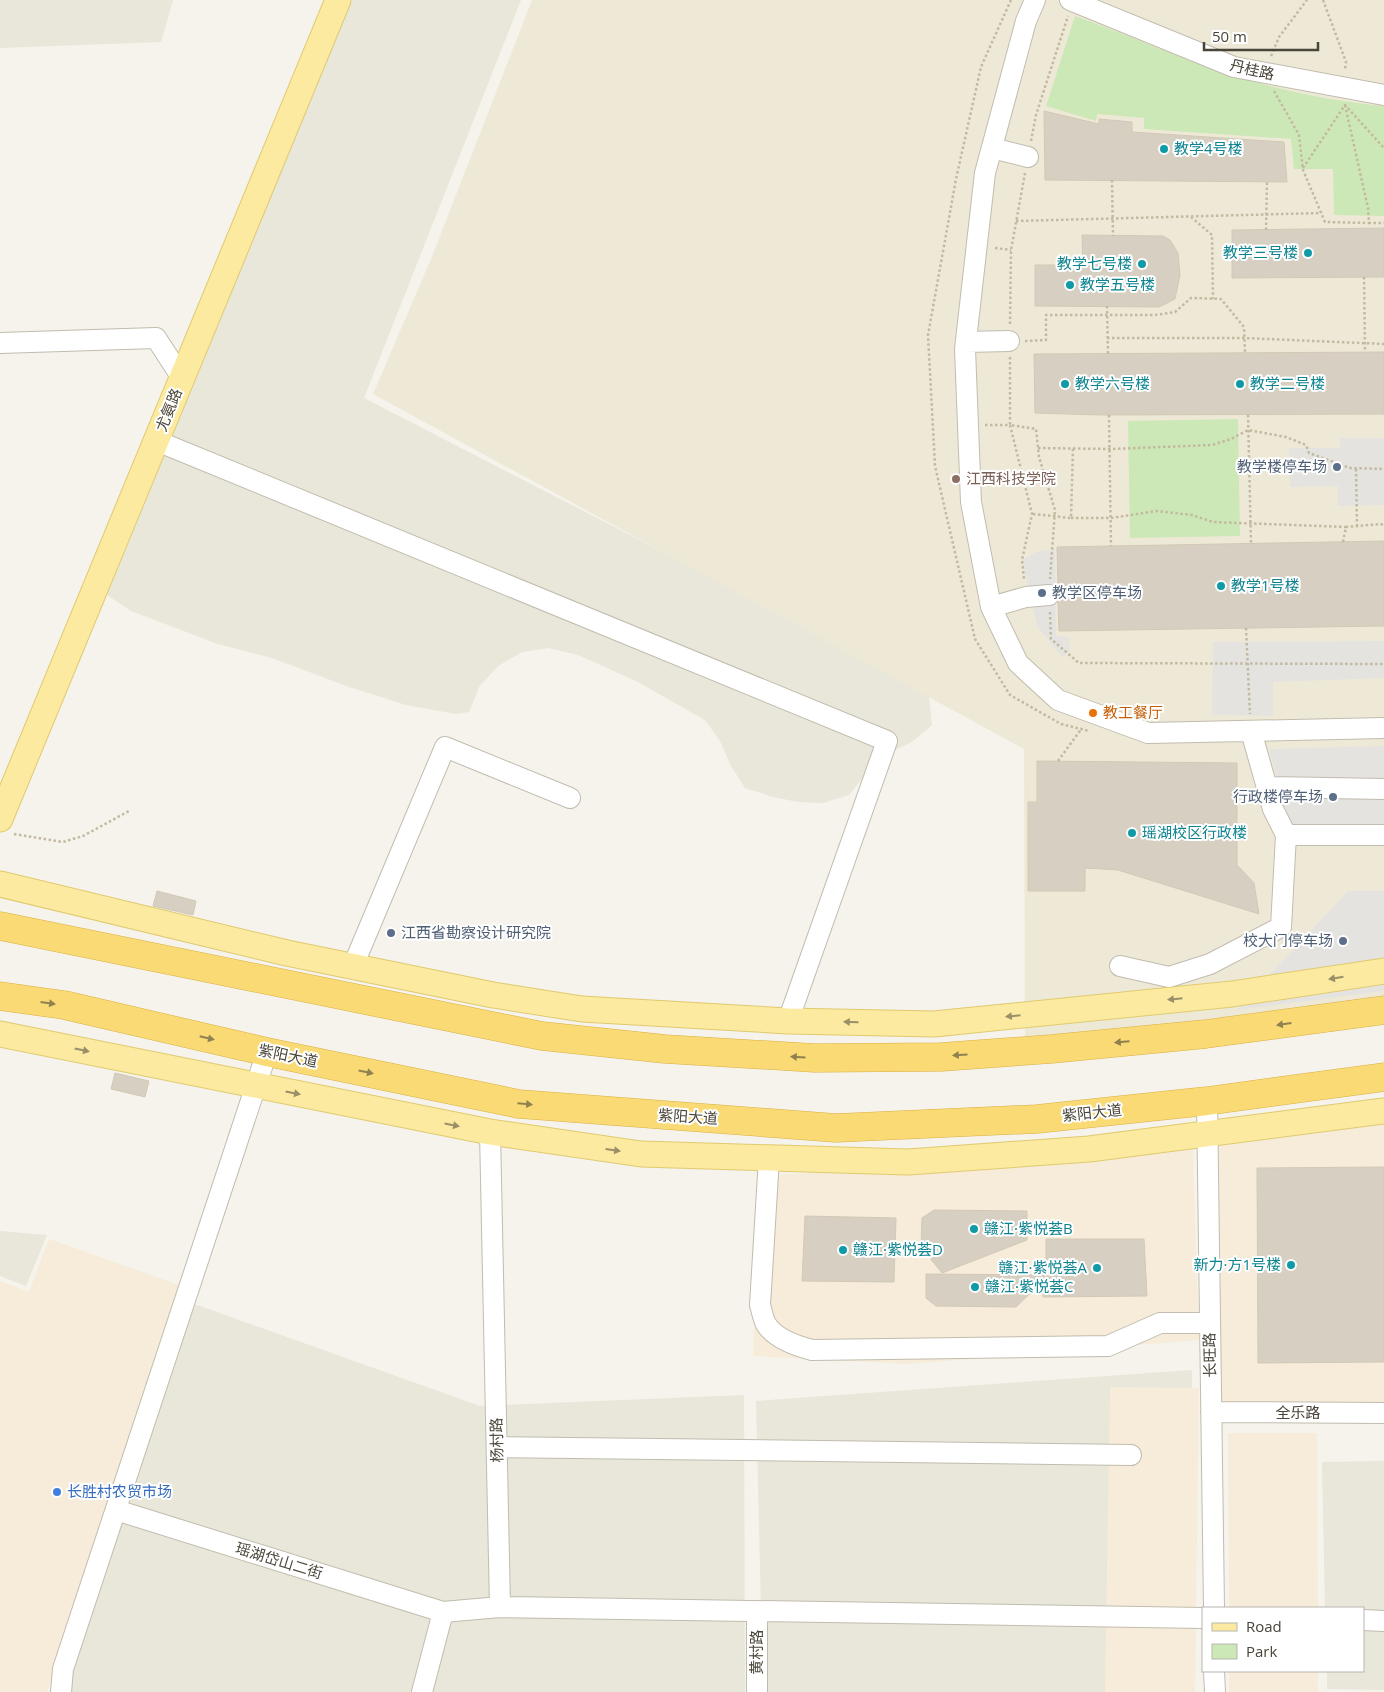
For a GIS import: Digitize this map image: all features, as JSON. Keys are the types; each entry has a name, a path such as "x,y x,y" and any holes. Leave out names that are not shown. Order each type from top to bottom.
{"highway":[{"path":"0,926 542,1036 685,1050 815,1058 941,1057 1051,1049 1206,1034 1384,1010"},
{"name":"紫阳大道","path":"0,996 64,1005 267,1052 519,1104 836,1128 1037,1119 1207,1101 1384,1077"}],"main road":[{"name":"尤氨路","path":"4,826 182,378 338,0"},
{"path":"0,884 220,937 353,966 493,995 582,1009 788,1021 934,1024 1232,994 1384,971"},
{"path":"0,1034 490,1132 641,1154 908,1162 1089,1148 1208,1135 1384,1112"}],"street":[{"path":"1035,0 1026,20 985,172 966,342 971,502 991,607 1018,663 1058,700 1092,722 1148,733 1384,728"},
{"name":"丹桂路","path":"1071,1 1234,68 1263,73 1345,97 1384,95"},
{"path":"992,148 1028,157"},
{"path":"0,343 156,338 182,378"},
{"path":"966,342 1010,342"},
{"path":"157,441 888,741 788,1021"},
{"path":"991,607 1026,597 1049,595"},
{"path":"1120,966 1169,977 1210,964 1281,927 1286,835 1273,809 1251,731"},
{"path":"353,966 445,746 570,798"},
{"path":"1267,788 1384,789"},
{"path":"1286,835 1384,835"},
{"path":"61,1692 63,1668 267,1052"},
{"name":"长旺路","path":"1207,1101 1214,1607"},
{"name":"杨村路","path":"490,1132 500,1607"},
{"path":"769,1158 760,1305 766,1325 780,1337 798,1346 812,1350 1108,1346 1160,1323 1210,1323"},
{"name":"全乐路","path":"1211,1412 1384,1413"},
{"path":"497,1446 1131,1455"},
{"name":"瑶湖岱山二街","path":"116,1510 443,1612"},
{"path":"422,1692 443,1612 500,1607 1202,1618"},
{"name":"黄村路","path":"756,1611 756,1692"},
{"path":"1364,1620 1384,1620"},
{"path":"1214,1672 1215,1692"}],"path":[{"path":"1011,0 981,67 956,179 928,335 935,466 974,639 1010,694 1061,724 1081,729 1092,722"},
{"path":"1307,0 1279,37 1263,73 1298,135 1302,170 1325,222 1384,223"},
{"path":"1323,0 1346,62 1345,97 1368,208 1369,222"},
{"path":"1026,597 1022,560 1032,514 1010,424 1011,250 1036,115 1071,1"},
{"path":"1302,170 1345,97"},
{"path":"1345,97 1384,148"},
{"path":"1112,180 1114,236"},
{"path":"1266,230 1267,181"},
{"path":"1016,221 1321,213"},
{"path":"1190,216 1212,235 1214,299"},
{"path":"1364,277 1365,352"},
{"path":"1010,342 1046,340 1046,315 1155,315 1175,312 1191,298 1221,299 1244,327 1245,353"},
{"path":"1107,306 1108,354"},
{"path":"1107,338 1244,338 1384,344"},
{"path":"1109,415 1112,546"},
{"path":"1248,415 1251,543"},
{"path":"968,425 1010,424 1036,429 1038,448 1055,510 1049,595 1051,639 1079,663 1384,664"},
{"path":"1038,448 1110,448 1212,444 1231,439 1248,430 1286,437 1306,444 1309,453 1356,469 1384,469"},
{"path":"1071,518 1073,448"},
{"path":"1356,469 1357,526"},
{"path":"1032,514 1054,518 1111,518 1157,511 1192,516 1213,522 1250,525 1346,527 1381,524 1384,526"},
{"path":"1343,542 1346,527"},
{"path":"1246,628 1251,731"},
{"path":"1058,761 1081,729 1092,722"},
{"path":"4,826 63,842 83,836 129,811"}],"shaded area":[{"path":"0,0 173,0 161,42 0,48"},
{"path":"352,0 521,0 364,398 906,677 929,696 932,725 912,742 886,754 849,795 823,803 798,802 773,797 745,788 731,766 720,741 705,720 636,681 578,655 549,648 522,652 498,666 479,687 469,712 456,714 406,705 349,687 272,658 218,644 131,611 107,595"},
{"name":"江西科技学院","path":"532,0 1384,0 1384,1007 1025,1044 1024,749 373,394 431,259"},
{"name":"教学楼停车场","path":"1340,438 1384,438 1384,505 1338,506 1338,486 1290,487 1289,448 1340,448"},
{"name":"教学区停车场","path":"1055,550 1056,636 1069,637 1070,650 1062,657 1037,626 1022,560 1038,551"},
{"path":"1384,641 1384,678 1273,682 1273,716 1212,715 1213,642"},
{"name":"行政楼停车场","path":"1384,746 1384,845 1295,845 1269,749"},
{"name":"校大门停车场","path":"1348,891 1384,891 1384,991 1237,1010"},
{"path":"1384,1122 1384,1404 1220,1407 1215,1145"},
{"path":"1193,1149 1199,1340 908,1364 753,1356 759,1176"},
{"path":"0,1231 47,1235 26,1286 0,1276"},
{"name":"长胜村农贸市场","path":"49,1239 182,1286 47,1692 0,1692 0,1281 29,1292"},
{"path":"186,1301 480,1406 744,1395 745,1692 59,1692"},
{"path":"1192,1370 1187,1692 763,1692 756,1401"},
{"path":"1110,1387 1199,1388 1195,1692 1105,1692"},
{"path":"1228,1433 1317,1433 1318,1607 1229,1607"},
{"path":"1384,1461 1384,1690 1327,1689 1327,1672 1364,1672 1364,1607 1325,1607 1322,1462"},
{"path":"1229,1672 1318,1672 1318,1692 1229,1692"}],"green space":[{"path":"1075,16 1231,75 1318,97 1384,106 1384,216 1334,215 1333,169 1294,169 1291,139 1144,129 1144,118 1097,114 1096,121 1046,106"},
{"path":"1238,419 1240,536 1130,538 1128,421"}],"building":[{"name":"教学4号楼","path":"1044,111 1099,124 1099,119 1132,122 1132,132 1284,142 1287,182 1045,180"},
{"name":"教学三号楼","path":"1384,228 1384,277 1232,278 1232,230"},
{"path":"1082,235 1163,236 1170,240 1178,253 1180,275 1175,299 1159,307 1035,306 1035,265 1083,265"},
{"name":"教学二号楼","path":"1384,352 1384,414 1100,415 1035,413 1034,354"},
{"name":"教学1号楼","path":"1384,541 1384,626 1059,631 1058,602 1061,594 1058,588 1057,547"},
{"name":"瑶湖校区行政楼","path":"1037,761 1237,763 1237,865 1254,883 1259,914 1118,870 1085,868 1085,891 1028,891 1028,802 1037,802"},
{"path":"157,891 196,901 193,915 153,906"},
{"path":"115,1073 149,1081 145,1097 111,1089"},
{"path":"1384,1167 1384,1362 1258,1363 1257,1168"},
{"name":"赣江·紫悦荟B","path":"934,1210 1027,1211 1027,1240 942,1273 921,1247 922,1218"},
{"name":"赣江·紫悦荟D","path":"805,1216 896,1218 894,1282 802,1281"},
{"path":"1046,1239 1144,1239 1147,1296 1043,1297 1043,1281 1016,1307 936,1306 926,1298 926,1274 1043,1275 1043,1272 1046,1272"}],"place":[{"name":"教学4号楼","path":"1164,149"},
{"name":"教学三号楼","path":"1308,253"},
{"name":"教学七号楼","path":"1142,264"},
{"name":"教学五号楼","path":"1070,285"},
{"name":"教学六号楼","path":"1065,384"},
{"name":"教学二号楼","path":"1240,384"},
{"name":"教学楼停车场","path":"1337,467"},
{"name":"江西科技学院","path":"956,479"},
{"name":"教学1号楼","path":"1221,586"},
{"name":"教学区停车场","path":"1042,593"},
{"name":"教工餐厅","path":"1093,713"},
{"name":"行政楼停车场","path":"1333,797"},
{"name":"瑶湖校区行政楼","path":"1132,833"},
{"name":"江西省勘察设计研究院","path":"391,933"},
{"name":"校大门停车场","path":"1343,941"},
{"name":"赣江·紫悦荟B","path":"974,1229"},
{"name":"赣江·紫悦荟D","path":"843,1250"},
{"name":"新力·方1号楼","path":"1291,1265"},
{"name":"赣江·紫悦荟A","path":"1097,1268"},
{"name":"赣江·紫悦荟C","path":"975,1287"},
{"name":"长胜村农贸市场","path":"57,1492"}]}
